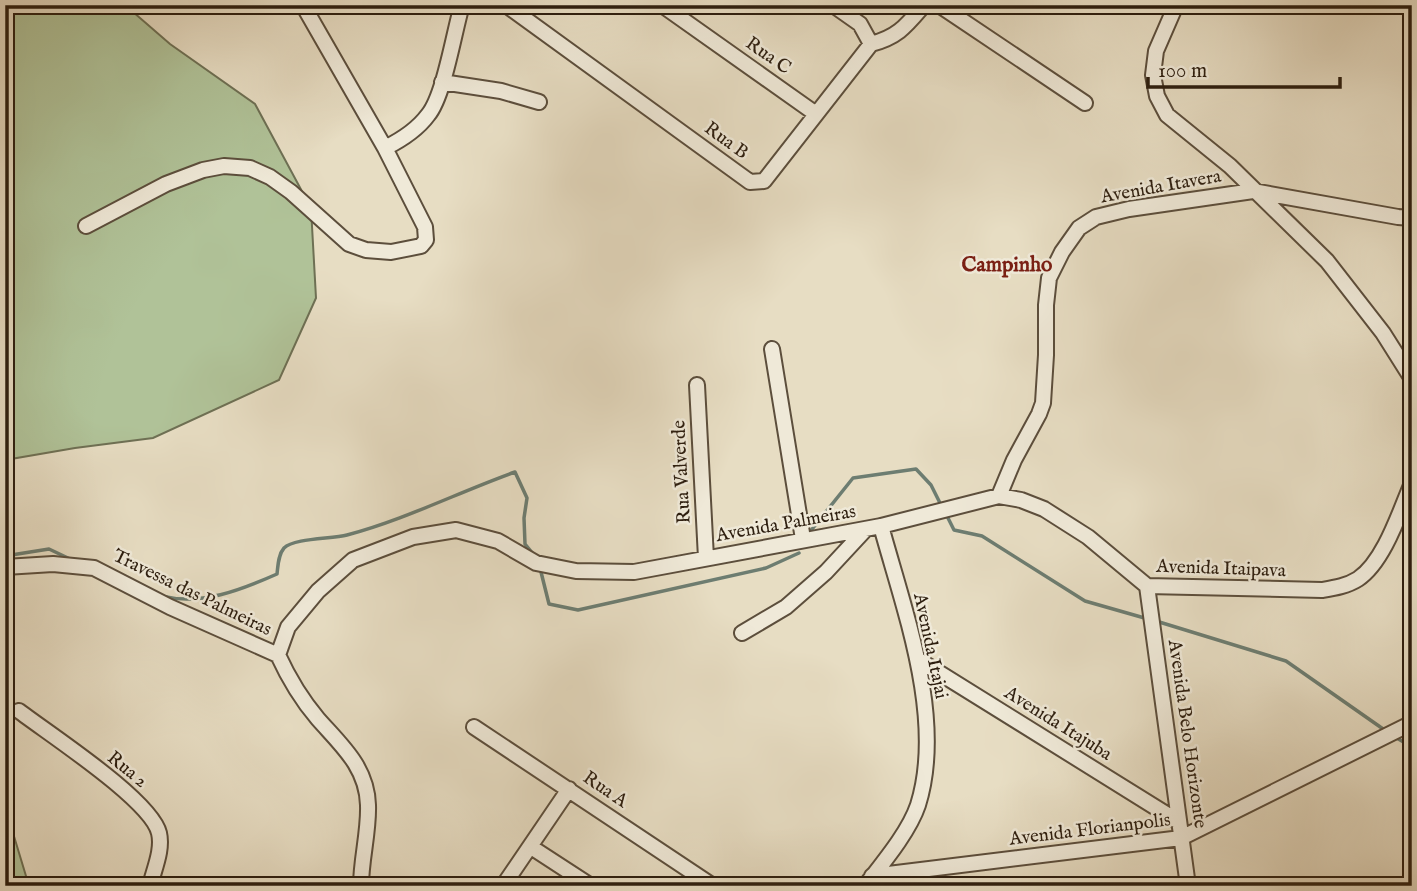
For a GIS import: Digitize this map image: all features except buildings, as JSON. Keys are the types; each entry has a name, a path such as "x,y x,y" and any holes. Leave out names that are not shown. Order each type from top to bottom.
{"street":[{"path":"86,226 166,184 203,170 224,166 250,168 270,177 291,192 349,244 366,250 391,253 421,246 426,240 425,227 385,148 303,5"},
{"path":"385,148 414,130 430,113 442,82 462,5"},
{"name":"Rua B","path":"506,5 750,182 764,181 871,44 887,40 901,32 924,5"},
{"name":"Rua C","path":"663,5 816,114"},
{"path":"833,5 860,24 871,44"},
{"path":"939,5 1085,103"},
{"path":"1176,5 1156,51 1153,75 1157,96 1167,115 1230,166 1328,261 1383,333 1412,379"},
{"path":"442,82 501,92 539,102"},
{"name":"Avenida Itavera","path":"999,496 1043,403 1049,278 1062,252 1079,228 1096,217 1129,209 1253,191 1412,218"},
{"path":"772,349 803,539"},
{"name":"Rua Valverde","path":"697,385 706,558"},
{"name":"Avenida Itaipava","path":"999,496 1021,500 1044,509 1088,537 1147,586 1322,590 1359,578 1370,567 1383,547 1412,483"},
{"name":"Avenida Palmeiras","path":"278,655 288,627 318,591 353,560 413,537 456,530 498,541 536,563 576,570 634,572 803,539 865,530 999,496"},
{"name":"Avenida Itajai","path":"869,881 902,835 918,806 925,763 927,722 917,659 881,526"},
{"path":"742,634 786,607 826,572 865,530"},
{"name":"Travessa das Palmeiras","path":"5,567 53,564 94,568 181,612 278,655"},
{"name":"Avenida Belo Horizonte","path":"1147,586 1188,886"},
{"path":"278,655 290,683 353,757 364,779 368,804 361,886"},
{"name":"Avenida Itajuba","path":"917,659 1179,822"},
{"name":"Rua 2","path":"19,710 116,785 155,822 160,836 159,853 150,886"},
{"name":"Avenida Florianpolis","path":"869,881 1181,838 1412,723"},
{"name":"Rua A","path":"474,727 713,886"},
{"path":"503,886 569,789"},
{"path":"531,847 591,886"}],"green space":[{"path":"5,5 125,5 170,44 255,104 311,208 316,298 279,380 153,438 5,460"},
{"path":"5,809 7,813 29,886 5,886"}],"waterway":[{"path":"809,533 853,478 916,469 931,485 942,507"},
{"path":"161,596 176,599 206,598 235,591 277,574 281,554 289,545 368,529 515,472 527,498 524,518 525,544 534,555"},
{"path":"946,514 954,530 982,536 1085,601 1148,619"},
{"path":"5,556 49,549 70,559"},
{"path":"540,568 549,604 578,610 766,568 799,553"},
{"path":"1156,621 1286,661 1386,731"},
{"path":"1395,737 1412,747"}],"district":[{"name":"Campinho","path":"1007,265"}]}
